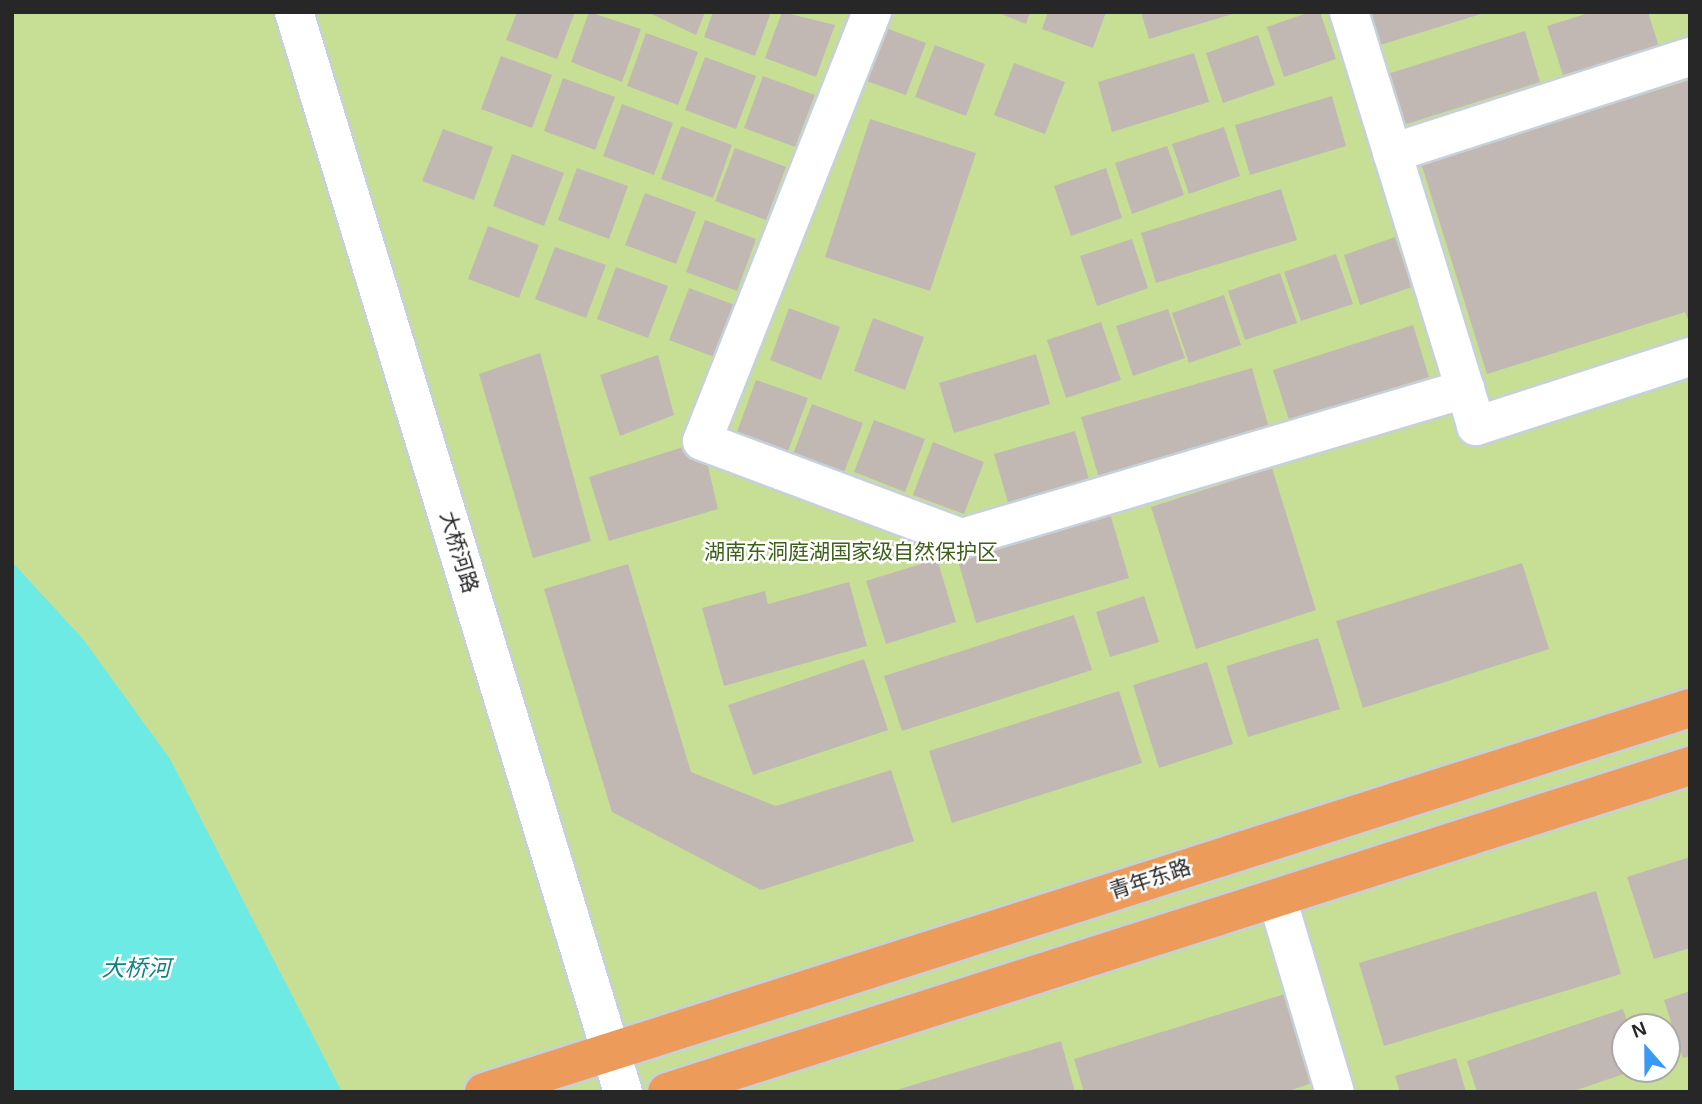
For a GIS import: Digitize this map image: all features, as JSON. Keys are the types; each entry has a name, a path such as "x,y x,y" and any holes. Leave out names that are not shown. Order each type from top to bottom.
{"main road":[{"name":"青年东路","path":"484,1092 1690,708"},
{"path":"667,1092 1690,766"}],"street":[{"name":"大桥河路","path":"294,12 623,1092"},
{"path":"872,12 702,441 962,538 1465,389"},
{"path":"1349,12 1476,426 1690,357"},
{"path":"1392,153 1690,57"},
{"path":"1277,898 1335,1092"}],"green space":[{"name":"湖南东洞庭湖国家级自然保护区","path":"12,12 1690,12 1690,1092 12,1092"}],"water":[{"name":"大桥河","path":"12,562 83,639 170,759 342,1092 12,1092"}],"building":[{"path":"517,12 575,12 557,59 506,40"},
{"path":"589,12 641,29 622,82 571,62"},
{"path":"647,12 705,12 696,35"},
{"path":"713,12 771,12 755,56 704,37"},
{"path":"782,12 835,25 816,77 765,58"},
{"path":"996,12 1030,12 1026,24"},
{"path":"1048,12 1106,12 1093,48 1042,29"},
{"path":"1141,12 1236,12 1236,13 1149,39"},
{"path":"1310,12 1320,12 1336,59 1284,77 1267,27"},
{"path":"1367,12 1484,12 1484,13 1377,46"},
{"path":"1592,12 1648,12 1659,47 1563,75 1547,26"},
{"path":"875,24 926,43 906,95 855,77"},
{"path":"1525,31 1540,82 1400,126 1384,75"},
{"path":"646,33 698,52 678,105 627,86"},
{"path":"1258,35 1275,85 1223,103 1206,53"},
{"path":"935,45 985,64 966,116 915,97"},
{"path":"1194,53 1209,102 1112,132 1098,82"},
{"path":"501,56 552,75 532,128 481,109"},
{"path":"705,57 756,76 736,129 685,110"},
{"path":"1014,63 1065,82 1045,134 994,115"},
{"path":"763,76 815,95 795,147 744,128"},
{"path":"563,78 615,97 595,150 544,131"},
{"path":"1690,80 1690,324 1685,312 1487,374 1421,163"},
{"path":"1332,96 1346,146 1250,175 1235,125"},
{"path":"622,104 673,123 654,175 603,156"},
{"path":"870,119 976,153 930,291 825,257"},
{"path":"681,126 732,145 713,198 661,179"},
{"path":"1224,127 1240,176 1189,194 1172,144"},
{"path":"443,129 493,147 474,200 422,181"},
{"path":"1167,146 1184,195 1132,214 1115,163"},
{"path":"735,148 786,167 766,220 715,201"},
{"path":"512,154 564,173 544,226 493,206"},
{"path":"577,168 628,186 609,239 558,220"},
{"path":"1106,168 1122,218 1071,236 1054,186"},
{"path":"1281,189 1297,240 1156,283 1141,233"},
{"path":"645,193 696,212 676,264 625,245"},
{"path":"705,220 756,239 737,291 686,272"},
{"path":"488,226 539,245 519,298 468,279"},
{"path":"1395,237 1412,287 1360,305 1344,255"},
{"path":"1132,239 1148,288 1097,306 1080,256"},
{"path":"555,247 606,265 586,318 535,299"},
{"path":"1336,254 1353,304 1301,321 1284,272"},
{"path":"616,267 668,286 648,338 597,319"},
{"path":"1280,273 1297,323 1245,340 1228,291"},
{"path":"689,288 740,307 720,359 669,340"},
{"path":"1224,295 1241,345 1189,363 1172,313"},
{"path":"789,308 840,327 821,380 770,360"},
{"path":"1168,309 1185,358 1133,376 1116,326"},
{"path":"873,318 924,337 905,390 854,371"},
{"path":"1101,322 1121,380 1066,398 1047,340"},
{"path":"1413,325 1429,377 1289,420 1273,370"},
{"path":"540,353 591,541 533,558 479,374"},
{"path":"1036,354 1050,404 954,433 939,383"},
{"path":"658,355 674,415 620,436 600,375"},
{"path":"1252,368 1269,428 1099,478 1081,417"},
{"path":"756,380 808,398 788,451 737,432"},
{"path":"812,404 863,423 843,475 792,457"},
{"path":"874,420 925,439 905,492 854,472"},
{"path":"1075,431 1090,483 1009,506 994,454"},
{"path":"702,441 718,509 609,541 589,477"},
{"path":"933,442 984,462 964,514 913,495"},
{"path":"1272,468 1316,610 1196,649 1151,507"},
{"path":"1109,510 1129,578 976,623 956,554"},
{"path":"937,559 956,622 886,644 866,581"},
{"path":"1522,563 1549,649 1363,708 1336,621"},
{"path":"628,564 691,772 776,806 891,770 914,841 761,890 612,812 544,589"},
{"path":"849,582 867,646 724,686 702,608 765,591 768,604"},
{"path":"1144,596 1159,642 1110,657 1096,612"},
{"path":"1074,615 1092,670 902,731 884,676"},
{"path":"1318,638 1340,709 1248,737 1226,666"},
{"path":"864,659 888,730 753,775 728,705"},
{"path":"1207,662 1233,744 1159,768 1133,685"},
{"path":"1119,691 1142,763 952,823 929,751"},
{"path":"1690,857 1690,948 1654,959 1627,877"},
{"path":"1596,891 1621,974 1384,1046 1359,963"},
{"path":"1690,991 1690,1056 1683,1058 1681,1052 1681,1013 1668,1013 1664,1000"},
{"path":"1285,994 1313,1083 1285,1092 1084,1092 1074,1059"},
{"path":"1611,1013 1611,1078 1571,1092 1477,1092 1467,1061"},
{"path":"1061,1041 1075,1092 893,1092 893,1091"},
{"path":"1456,1058 1466,1092 1400,1092 1395,1076"}]}
